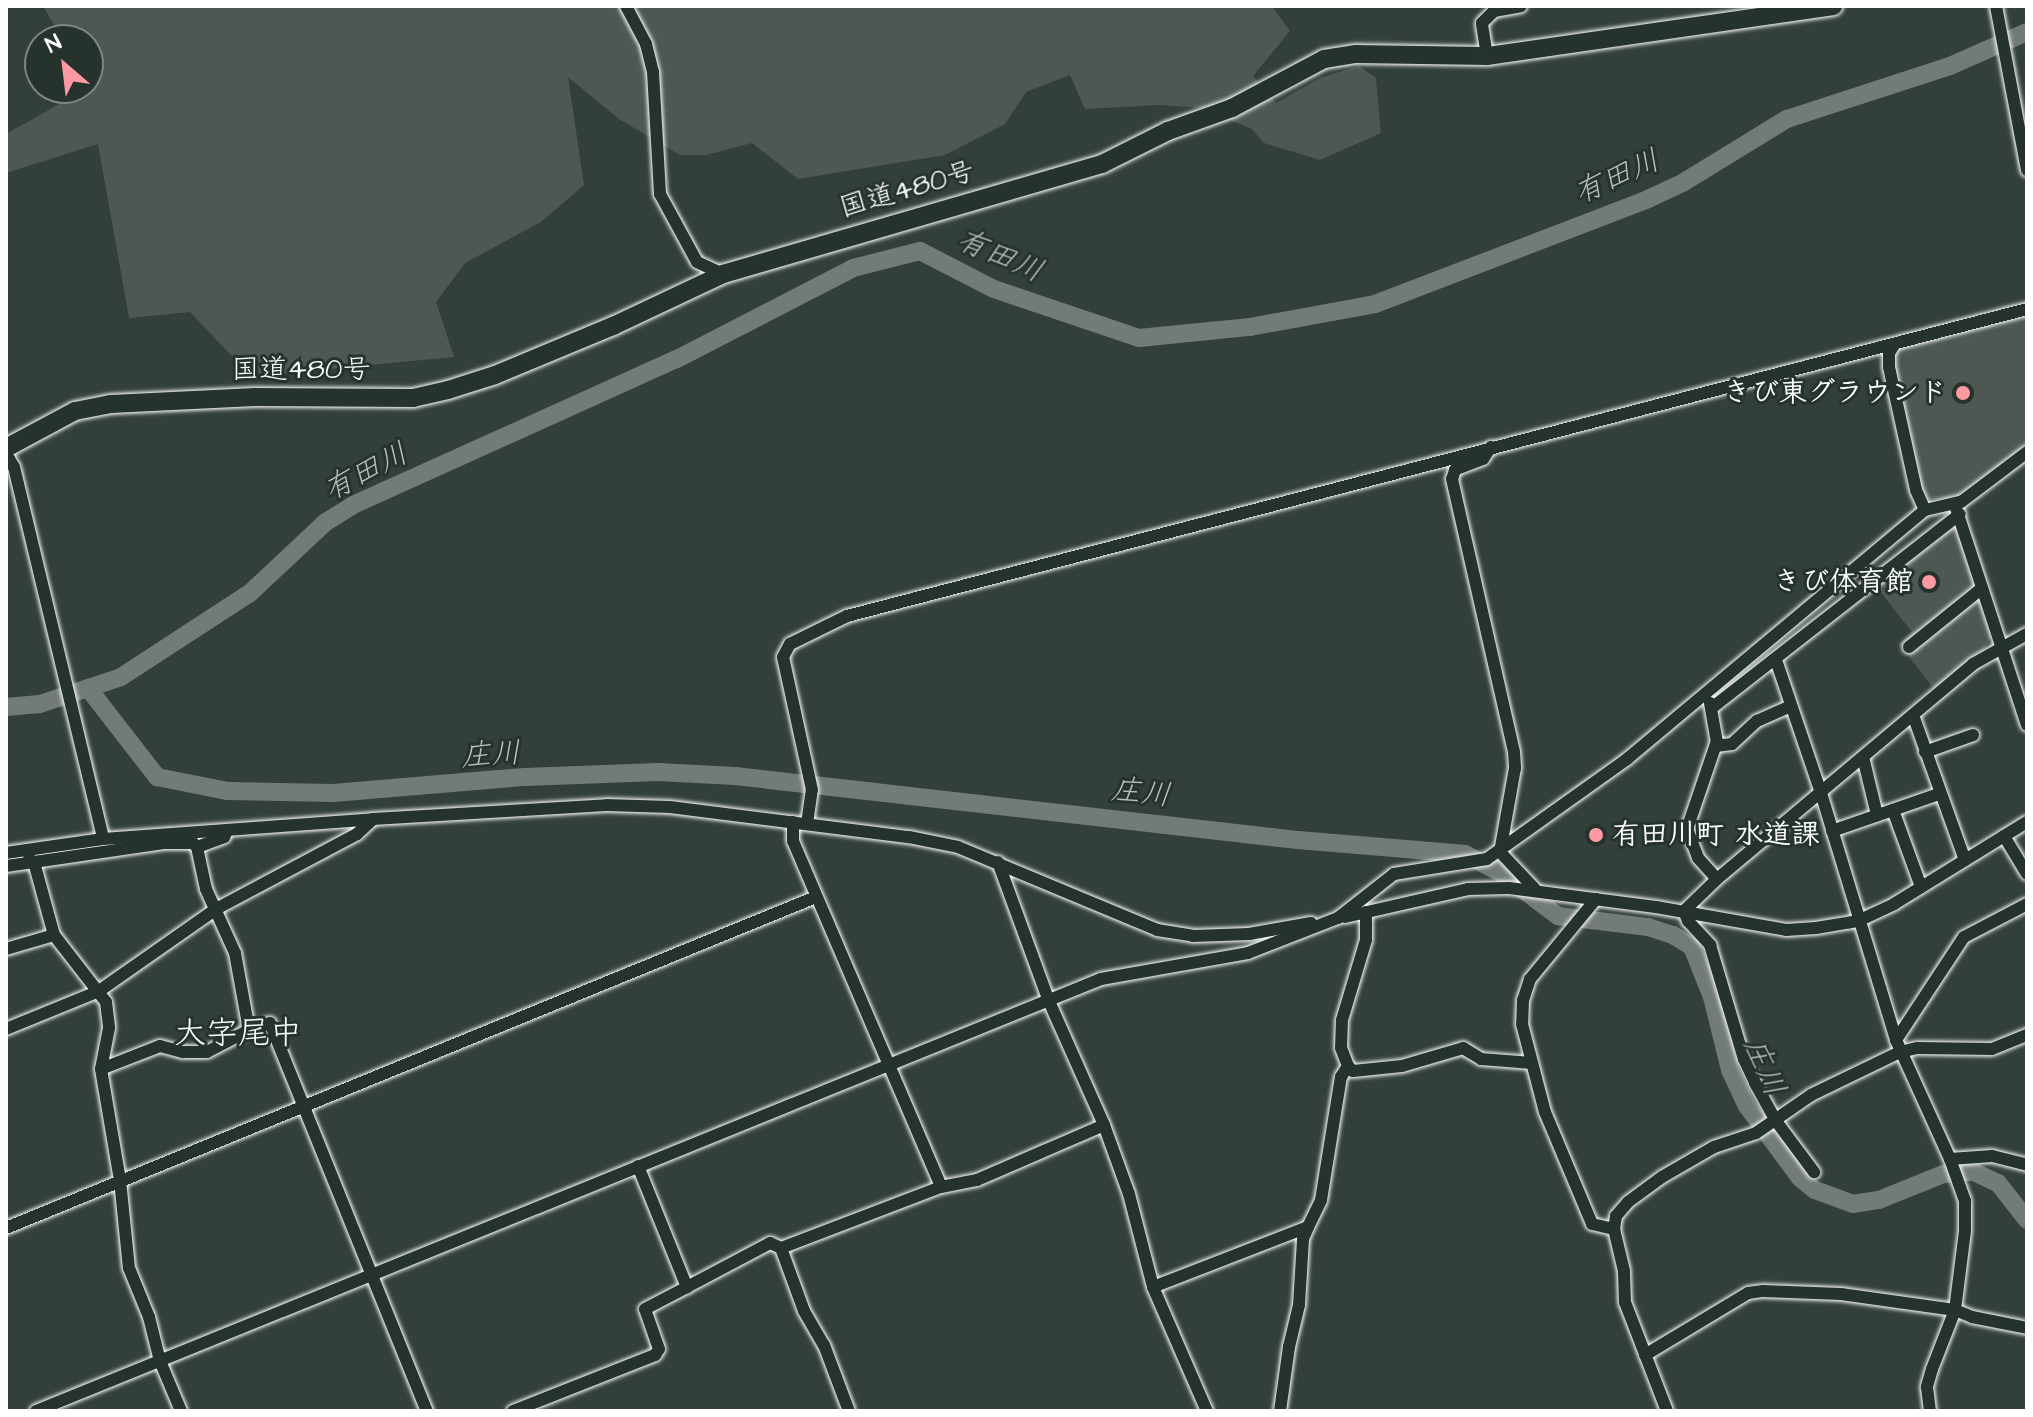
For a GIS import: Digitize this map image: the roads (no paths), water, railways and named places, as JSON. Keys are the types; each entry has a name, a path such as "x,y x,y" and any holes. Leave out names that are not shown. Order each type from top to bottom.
{"highway":[{"name":"国道480号","path":"6,448 75,411 111,404 255,397 413,398 448,390 495,375 600,331 723,274 1102,164 1168,131 1232,108 1324,59 1355,54 1487,56 1833,6"}],"street":[{"path":"626,6 646,44 653,72 660,194 697,262 723,274"},
{"path":"1487,56 1482,23 1494,11 1521,6"},
{"path":"1996,6 2027,170"},
{"path":"807,824 812,790 783,657 790,644 847,616 2027,309"},
{"path":"1894,345 1889,353 1889,367 1916,490 1925,510"},
{"path":"1491,447 1483,459 1455,470 1452,479 1514,752 1515,768 1500,852"},
{"path":"1713,707 1922,542 2027,452"},
{"path":"10,464 102,835"},
{"path":"36,1411 1048,999 1101,979 1232,958 1338,918 1394,874 1476,862 1500,852 1627,759 1925,510 1957,510"},
{"path":"1957,510 2027,725"},
{"path":"1908,525 1916,524 1921,528 1922,542"},
{"path":"1909,647 1982,588"},
{"path":"1684,911 1717,879 1973,664 2027,634"},
{"path":"1776,660 1821,793 1898,1046 1950,1159 1966,1210 1955,1310 1927,1387 1930,1411"},
{"path":"1705,696 1713,707 1716,746 1687,829 1698,858 1717,879"},
{"path":"1716,746 1732,744 1757,721 1791,706"},
{"path":"1913,715 1965,860"},
{"path":"1925,752 1973,735"},
{"path":"1863,757 1877,815"},
{"path":"1832,831 1939,794"},
{"path":"6,853 102,835 227,831 607,805 670,807 909,837 958,847 1157,930 1193,936 1230,935 1338,918 1468,889 1535,889 1786,930 1858,921 1921,887 2027,822"},
{"path":"1893,810 1921,887"},
{"path":"6,1029 99,991 216,909 357,834 373,819"},
{"path":"793,822 793,841 941,1187"},
{"path":"197,847 224,837 227,831"},
{"path":"2004,836 2027,874"},
{"path":"34,862 164,843 193,843 197,847 206,889 235,953 249,1030"},
{"path":"1500,852 1535,889"},
{"path":"6,864 33,859 54,935 106,1002 109,1028 101,1069 120,1180 129,1268 149,1317 160,1361 181,1411"},
{"path":"998,862 1048,999 1104,1125 1129,1194 1153,1287 1207,1411"},
{"path":"6,1228 816,897"},
{"path":"1596,899 1530,979 1523,1000 1522,1024 1545,1112 1592,1224 1614,1229"},
{"path":"1667,1411 1625,1302 1624,1271 1614,1229 1616,1216 1662,1177 1714,1147 1756,1133 1811,1095 1898,1046 1964,937 2027,904"},
{"path":"1684,911 1688,921 1710,945 1744,1059 1776,1121 1814,1172"},
{"path":"1366,912 1366,940 1342,1020 1341,1048 1353,1071 1402,1066 1463,1048 1481,1059 1532,1063"},
{"path":"6,949 54,935"},
{"path":"1230,935 1240,938 1244,944 1241,952 1232,958"},
{"path":"101,1069 130,1055 160,1046 183,1052 207,1052 249,1030 270,1023 427,1411"},
{"path":"1898,1046 1992,1049 2027,1035"},
{"path":"1280,1411 1289,1347 1299,1305 1303,1239 1321,1200 1341,1077 1348,1066"},
{"path":"513,1411 655,1355 659,1349 645,1309 770,1243 781,1248 941,1187 977,1180 1104,1125"},
{"path":"1950,1159 1992,1156 2027,1165"},
{"path":"638,1166 687,1287"},
{"path":"1153,1287 1308,1227"},
{"path":"781,1248 804,1311 824,1345 849,1411"},
{"path":"1645,1355 1748,1293 1763,1291 1841,1294 1955,1310 1972,1317 2027,1328"}],"waterway":[{"name":"有田川","path":"6,707 40,704 121,677 250,593 326,522 353,505 677,359 853,268 920,251 994,289 1139,338 1250,327 1375,304 1648,199 1684,182 1787,119 1950,66 2027,32"},
{"name":"庄川","path":"88,688 157,777 227,791 333,793 525,777 658,772 735,776 1298,840 1465,854 1499,872 1558,916 1648,927 1673,935 1692,947 1712,997 1730,1070 1747,1106 1800,1178 1815,1190 1853,1204 1879,1200 1943,1174 1974,1172 1998,1183 2027,1220"}],"place":[{"name":"きび東グラウンド","path":"1963,393"},
{"name":"きび体育館","path":"1929,582"},
{"name":"有田川町 水道課","path":"1596,835"}],"district":[{"name":"大字尾中","path":"238,1034"}]}
